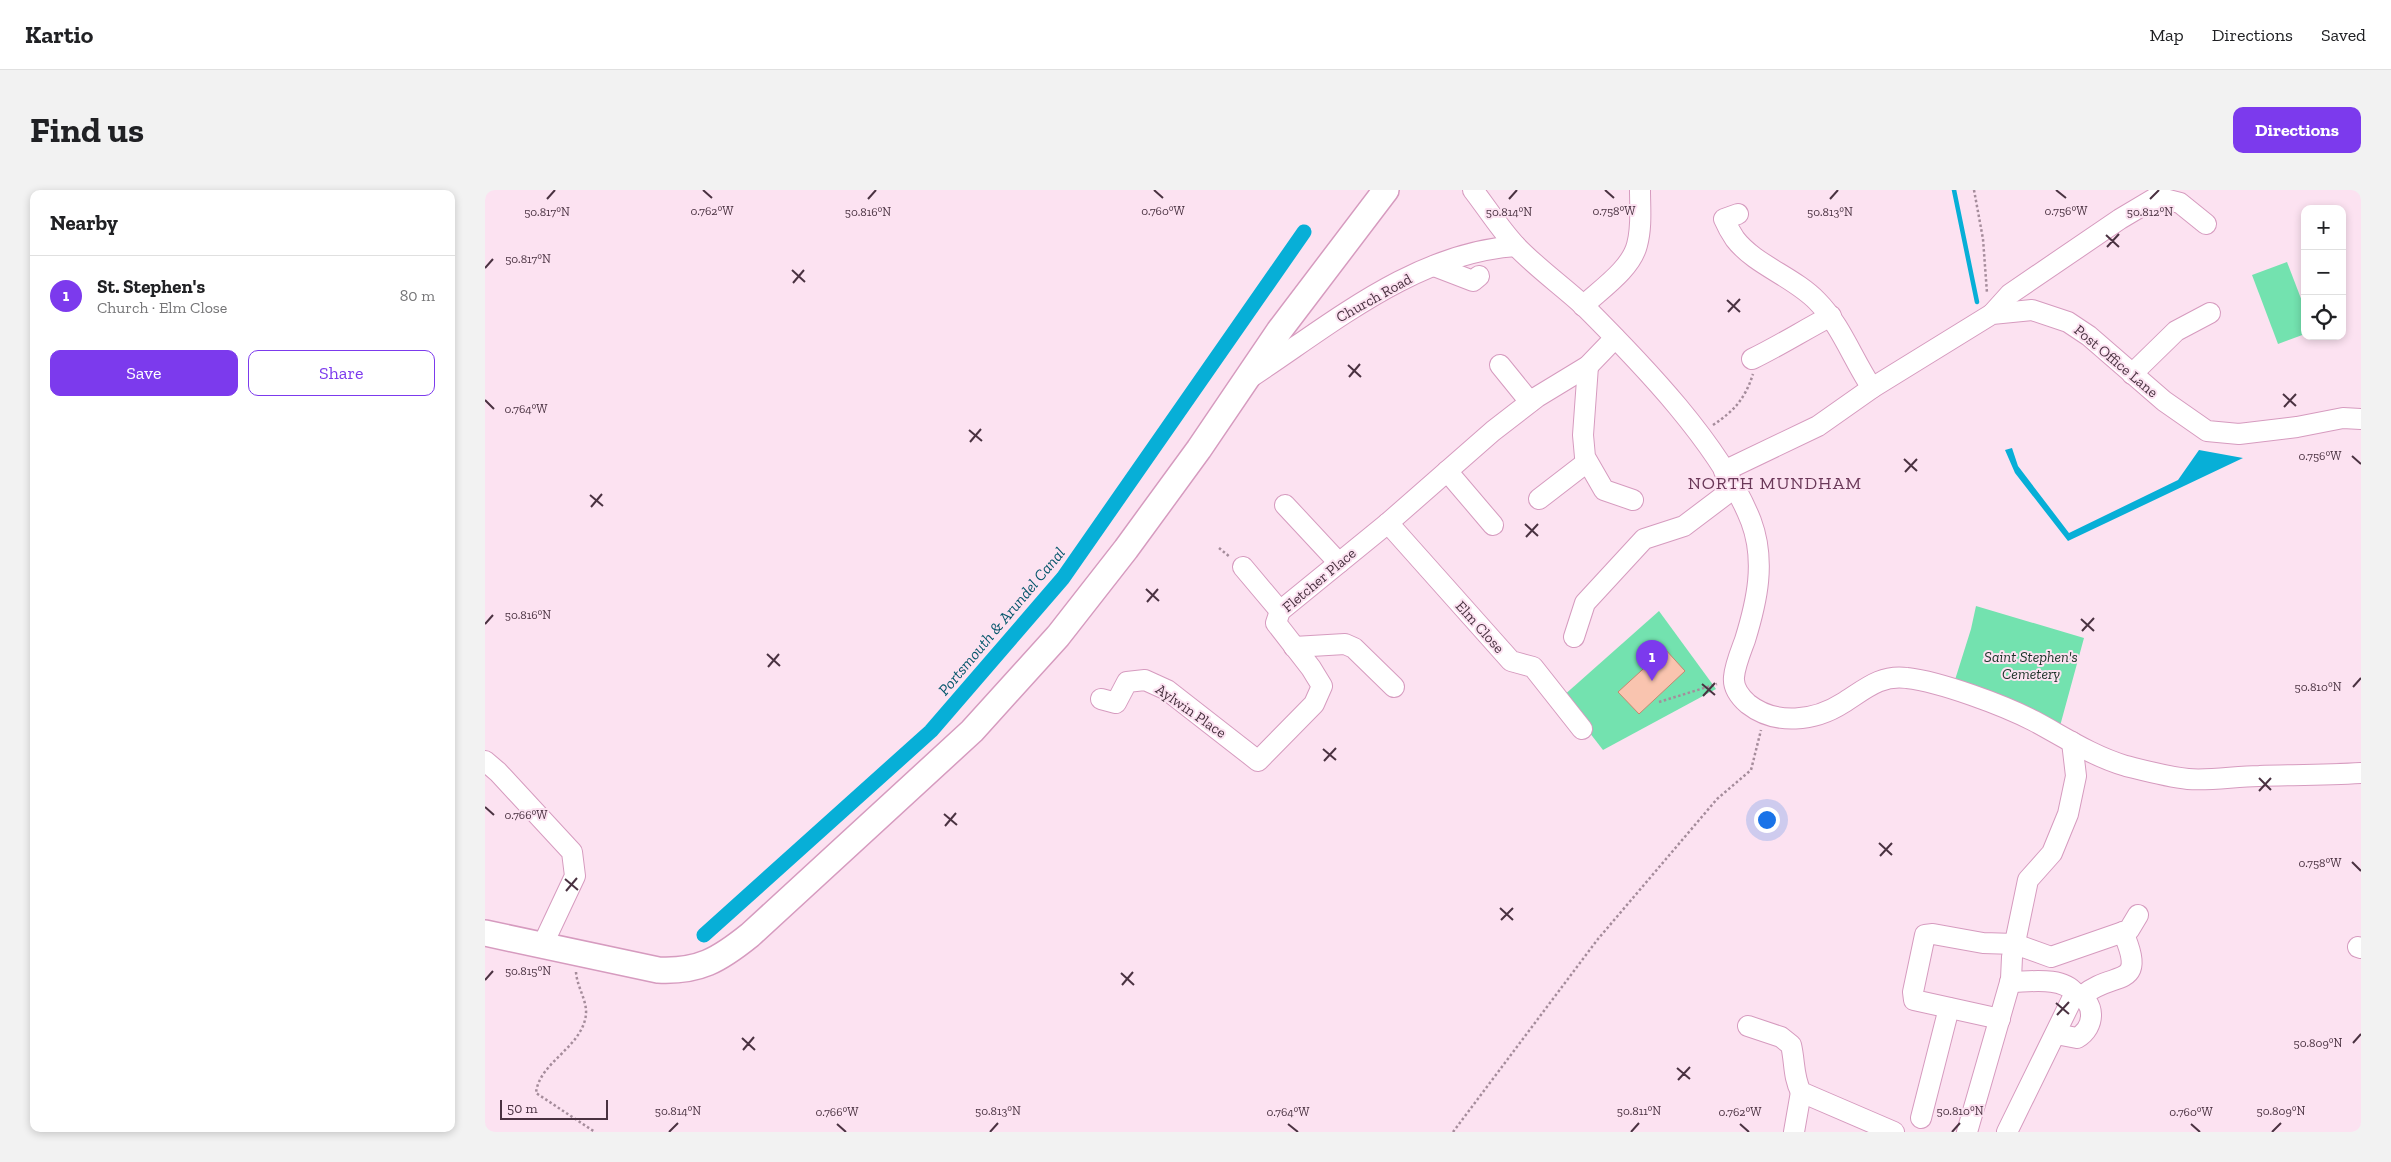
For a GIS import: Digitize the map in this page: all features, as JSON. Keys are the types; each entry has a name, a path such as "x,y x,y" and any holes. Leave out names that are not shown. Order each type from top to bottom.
{"main road":[{"path":"485,934 543,944 658,970 678,971 713,961 751,934 913,787 1022,678 1121,556 1279,331 1386,190"}],"street":[{"path":"1473,190 1516,246 1583,306 1643,366 1699,435 1729,480 1749,518 1757,540 1760,578 1749,627 1733,679 1739,694 1748,704 1765,714 1790,719 1816,716 1842,704 1865,687 1881,680 1894,677 1908,678 1973,696 2032,720 2087,751 2125,765 2190,779 2361,773"},
{"path":"1583,306 1620,271 1637,247 1640,233 1640,190"},
{"path":"1992,314 2010,294 2120,219 2157,197 2179,203 2206,224"},
{"path":"1738,214 1723,219 1736,240 1774,270 1800,284 1831,316 1872,388"},
{"name":"Church Road","path":"1245,380 1339,316 1384,290 1434,266 1467,253 1491,248 1516,246"},
{"path":"1434,266 1465,280 1473,281 1479,276"},
{"name":"Post Office Lane","path":"1574,637 1585,603 1644,539 1685,526 1729,480 1818,426 1872,388 1992,314 2032,310 2068,322 2089,336 2164,401 2207,431 2239,434 2297,427 2343,418 2361,419"},
{"path":"2132,374 2176,331 2210,314"},
{"path":"1752,359 1780,346 1804,329 1831,316"},
{"name":"Fletcher Place","path":"1258,761 1314,704 1321,686 1311,668 1276,623 1280,611 1388,523 1493,431 1530,402 1588,366 1615,338"},
{"path":"1500,365 1530,402"},
{"path":"1588,366 1583,435 1587,462 1604,490 1633,500"},
{"path":"1539,499 1587,462"},
{"path":"1447,471 1493,524"},
{"path":"1285,505 1339,563"},
{"name":"Elm Close","path":"1388,523 1511,661 1533,667 1582,729"},
{"path":"1243,567 1280,611"},
{"path":"1294,647 1345,644 1354,648 1394,686"},
{"name":"Aylwin Place","path":"1101,699 1116,703 1127,682 1145,680 1167,690 1258,761"},
{"path":"1967,1132 2010,982 2015,944 2028,880 2053,853 2068,814 2076,776 2072,742"},
{"path":"485,761 498,772 572,852 575,876 543,944"},
{"path":"2000,1019 1914,1000 1913,992 1925,936 1933,934 1983,942 2015,944 2051,957 2129,930 2138,915"},
{"path":"2007,1132 2056,1034 2079,994 2128,975 2132,968 2132,953 2123,932"},
{"path":"2010,982 2056,982 2072,988 2079,994"},
{"path":"1921,1118 1949,1008"},
{"path":"1748,1026 1781,1038 1791,1044 1795,1060 1795,1081 1801,1092 1894,1132"},
{"path":"1794,1132 1801,1092"}],"path":[{"path":"1974,190 1992,314"},
{"path":"1699,435 1735,410 1747,392 1754,370 1752,359"},
{"path":"1659,702 1733,679"},
{"path":"1453,1132 1598,939 1717,799 1751,770 1765,714"},
{"path":"577,952 576,975 585,1004 586,1016 578,1033 537,1084 536,1093 595,1132"}],"green space":[{"path":"2287,262 2301,299 2301,335 2278,344 2252,275"},
{"name":"Saint Stephen's Cemetery","path":"1976,606 2084,638 2060,726 1954,683 1971,629"},
{"path":"1659,611 1716,689 1603,750 1562,697"}],"water":[{"path":"2012,448 2018,466 2069,533 2178,480 2199,450 2243,458 2068,541 2015,473 2005,450"}],"building":[{"path":"1665,649 1685,671 1639,714 1618,692"}],"waterway":[{"path":"1954,190 1977,302"},
{"name":"Portsmouth & Arundel Canal","path":"704,935 931,731 1063,578 1304,232"}],"place":[{"name":"St. Stephen's","path":"1652,681"}],"district":[{"name":"NORTH MUNDHAM","path":"1775,483"}]}
